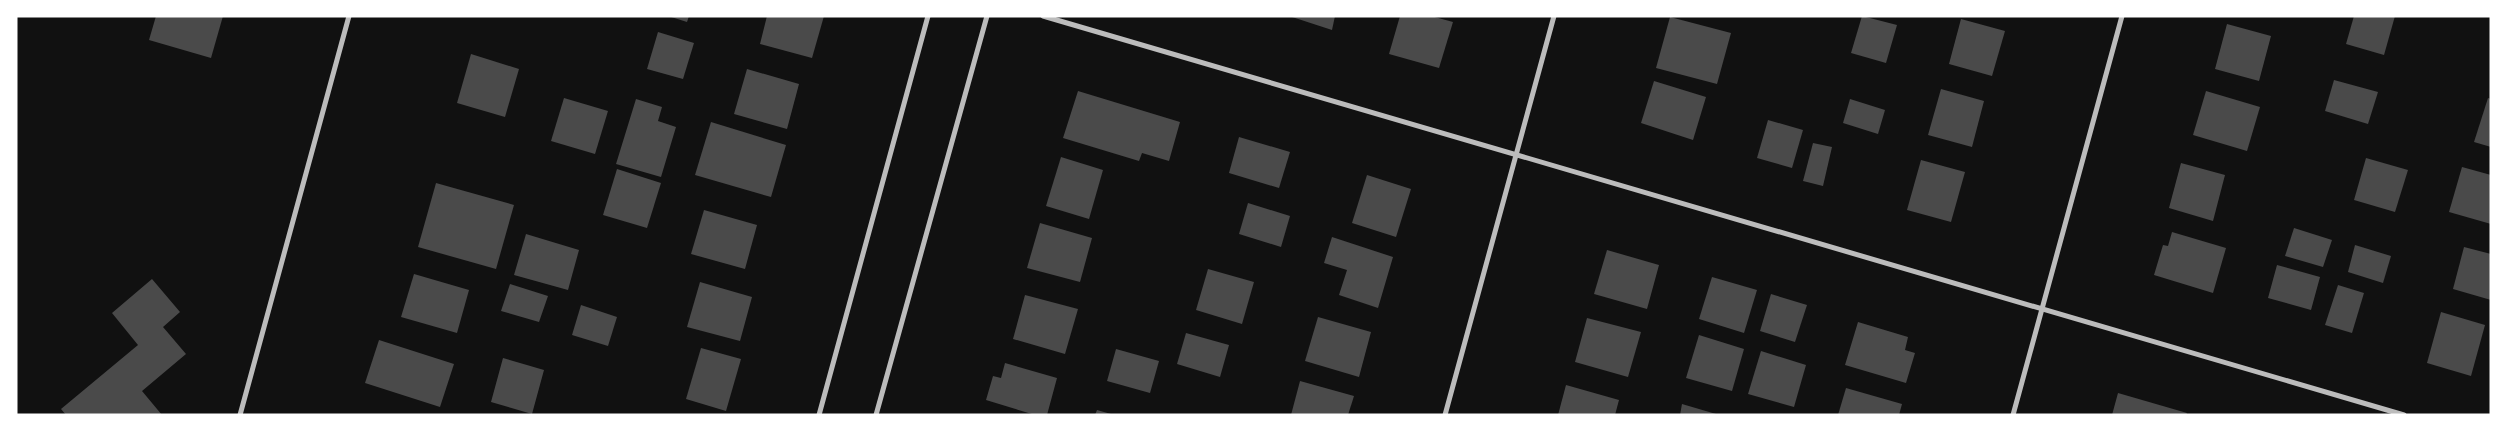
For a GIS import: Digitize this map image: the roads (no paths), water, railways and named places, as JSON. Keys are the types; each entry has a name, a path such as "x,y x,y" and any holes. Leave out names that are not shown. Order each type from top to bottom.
{"street":[{"path":"240,415 349,16"},
{"path":"819,415 928,16"},
{"path":"876,415 987,16"},
{"path":"1044,16 2404,415"},
{"path":"1445,415 1554,16"},
{"path":"2013,415 2122,16"}]}
